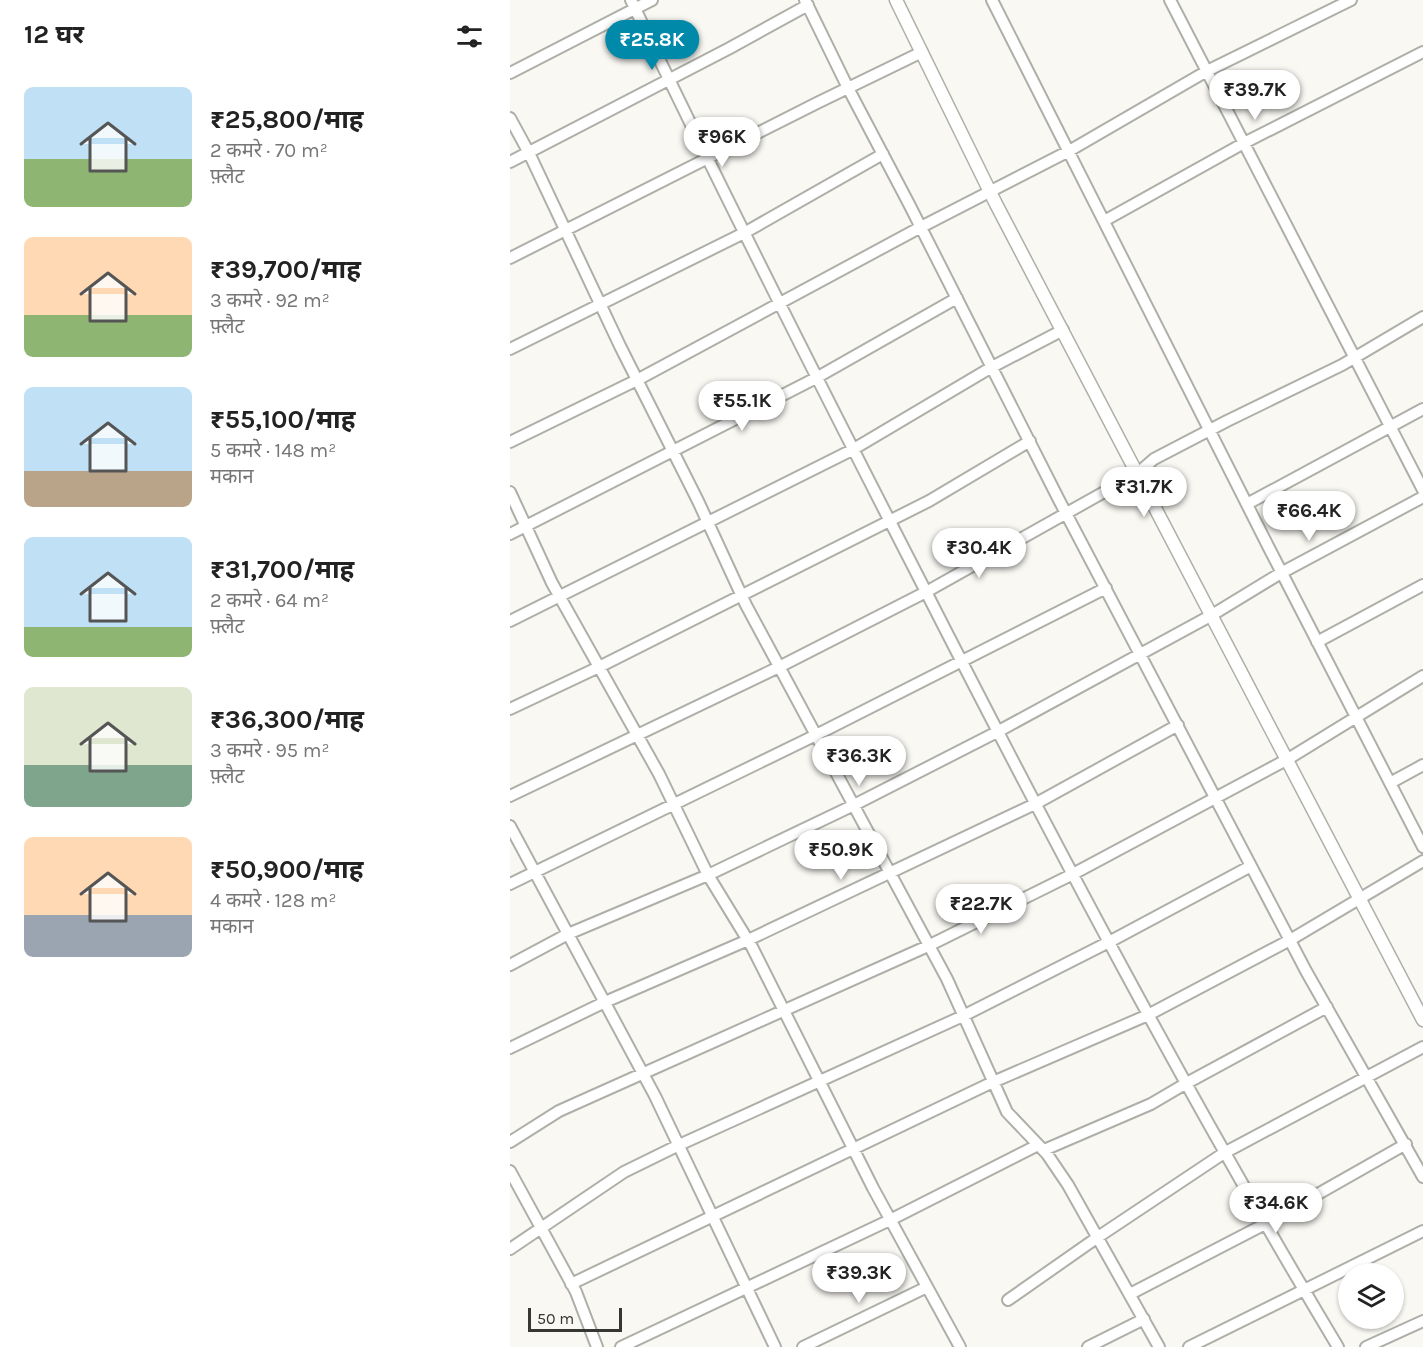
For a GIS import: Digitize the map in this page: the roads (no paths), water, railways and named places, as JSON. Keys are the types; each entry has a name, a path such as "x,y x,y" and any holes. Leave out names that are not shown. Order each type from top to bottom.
{"street":[{"path":"510,73 633,4 652,0"},
{"path":"896,0 990,192 1423,1020"},
{"path":"992,0 1281,573 1423,847"},
{"path":"1170,0 1423,490"},
{"path":"510,442 637,380 921,227 1069,151 1207,71 1351,0"},
{"path":"510,162 728,50 806,3 1067,514 1251,866 1423,1177"},
{"path":"633,4 779,304 997,732 1185,1084 1338,1347"},
{"path":"510,258 922,52"},
{"path":"1104,221 1244,142 1423,52"},
{"path":"510,118 529,153 742,596 947,979 1006,1112 1041,1148 1068,1185 1159,1347"},
{"path":"510,349 601,306 744,233 883,154"},
{"path":"510,534 816,378 957,298"},
{"path":"510,796 779,667 926,592 1138,473 1154,459 1355,358 1423,317"},
{"path":"510,621 852,450 992,367 1063,330"},
{"path":"1247,504 1423,409"},
{"path":"510,709 599,667 929,501 1030,441"},
{"path":"510,492 560,597 637,736 708,875 748,940 890,1220 960,1347"},
{"path":"510,965 568,934 708,875 854,805 997,732 1140,652 1212,615 1281,573 1423,497"},
{"path":"1317,642 1423,585"},
{"path":"510,884 816,735 1106,588"},
{"path":"510,1142 559,1111 928,946 1073,874 1288,759 1423,676"},
{"path":"510,1048 605,1002 748,940 1035,804 1178,725"},
{"path":"1390,783 1423,765"},
{"path":"510,826 643,1073 775,1347"},
{"path":"571,1284 993,1082 1148,1015 1290,940 1423,861"},
{"path":"510,1249 624,1172 679,1144 963,1016 1109,942 1251,866"},
{"path":"621,1347 1041,1148 1151,1104 1327,1006"},
{"path":"1008,1300 1224,1153 1423,1047"},
{"path":"1130,1294 1265,1224 1406,1144"},
{"path":"510,1171 571,1284 597,1347"},
{"path":"1189,1347 1423,1231"},
{"path":"803,1347 927,1287"},
{"path":"1088,1347 1144,1319"},
{"path":"1366,1347 1423,1321"}]}
